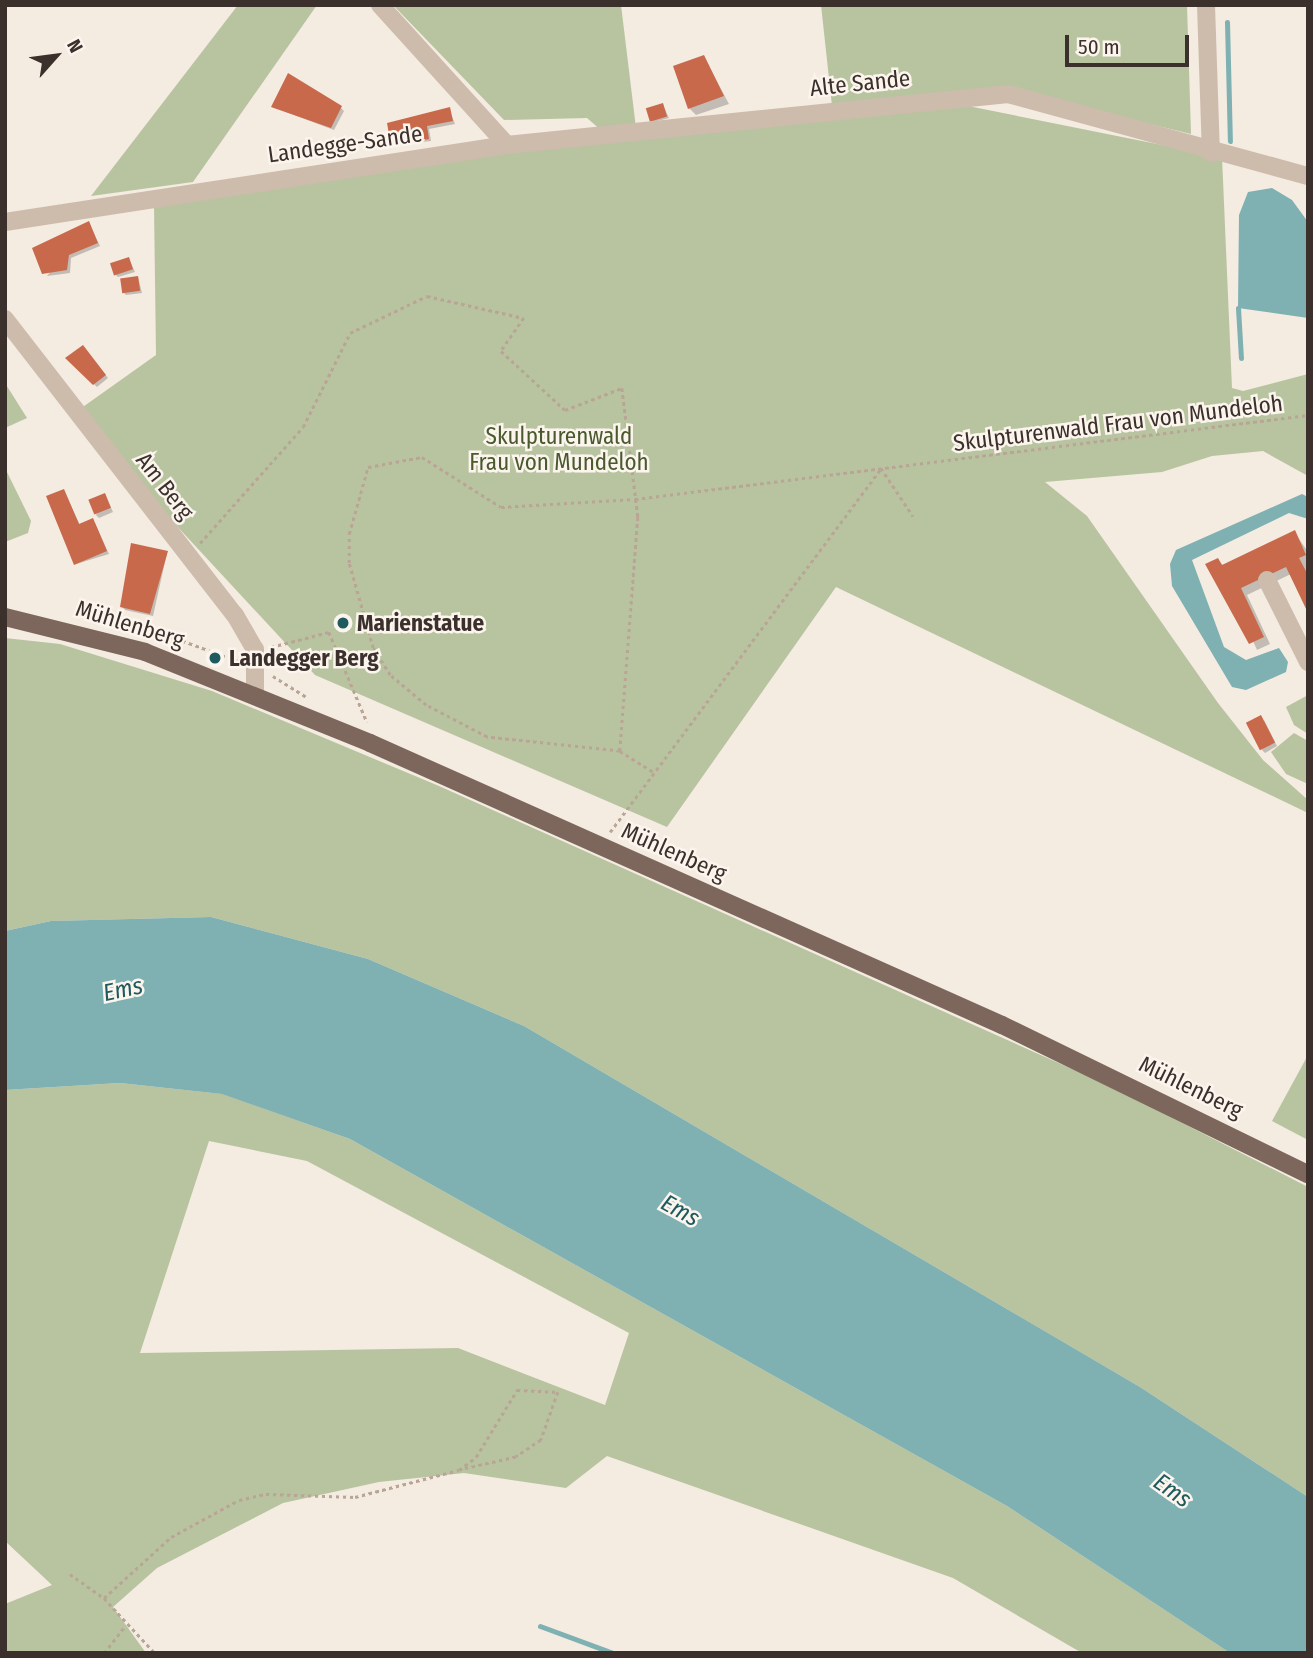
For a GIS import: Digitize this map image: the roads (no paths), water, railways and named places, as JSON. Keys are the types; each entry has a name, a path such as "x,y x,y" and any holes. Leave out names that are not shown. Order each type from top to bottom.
{"main road":[{"name":"Mühlenberg","path":"5,617 145,652 255,694 370,743 1002,1025 1308,1174"}],"street":[{"path":"380,5 507,145"},
{"path":"1206,5 1211,153"},
{"name":"Alte Sande","path":"507,145 1008,94 1211,153 1308,176"},
{"name":"Landegge-Sande","path":"5,222 507,145"},
{"name":"Am Berg","path":"5,319 246,633 259,669 255,694"},
{"path":"1267,580 1308,662"}],"water":[{"path":"1272,188 1292,200 1308,222 1308,318 1238,308 1239,215 1248,192"},
{"path":"1302,494 1308,497 1308,519 1289,513 1192,560 1224,647 1246,660 1279,648 1288,662 1286,672 1246,690 1232,687 1172,586 1170,564 1176,550"},
{"name":"Ems","path":"211,917 368,959 524,1026 1140,1387 1308,1497 1308,1653 1230,1653 1007,1506 350,1139 222,1094 120,1083 5,1090 5,931 51,921"}],"waterway":[{"path":"1227,22 1230,141"},
{"path":"1238,308 1241,358"},
{"path":"540,1626 613,1653"}],"place":[{"name":"Marienstatue","path":"343,623"},
{"name":"Landegger Berg","path":"215,658"}],"park label":[{"name":"Skulpturenwald Frau von Mundeloh","path":"559,449"}]}
